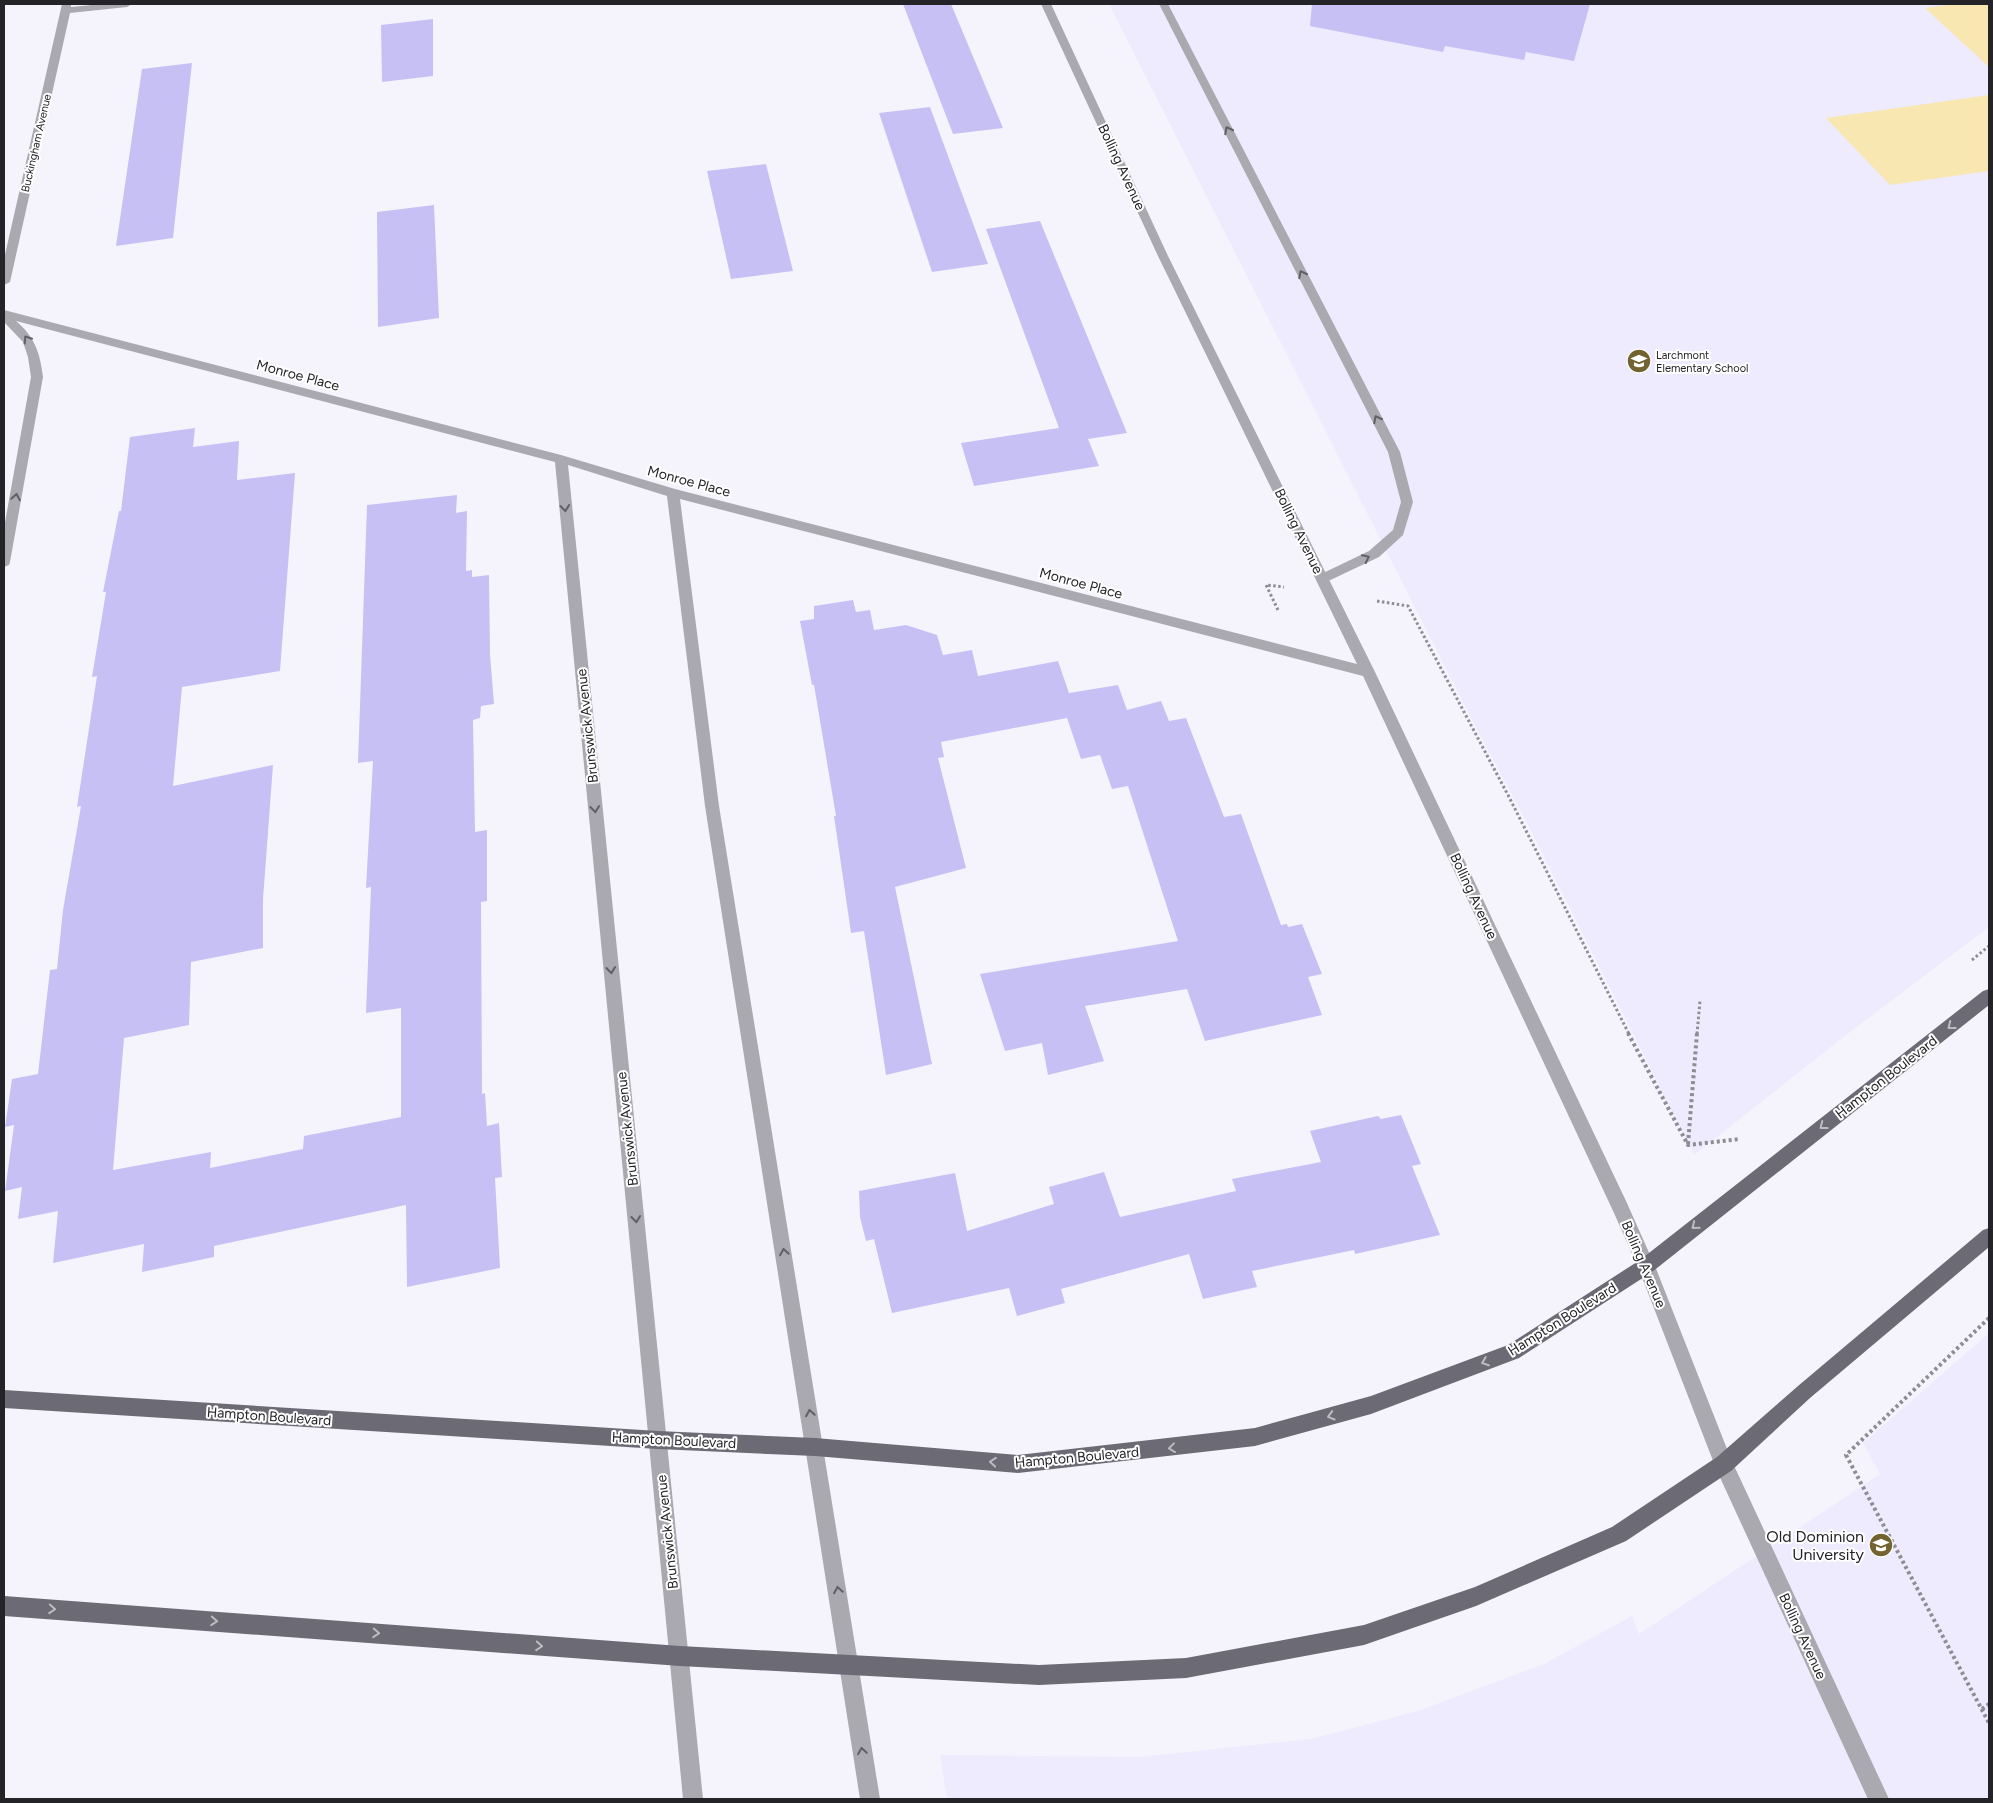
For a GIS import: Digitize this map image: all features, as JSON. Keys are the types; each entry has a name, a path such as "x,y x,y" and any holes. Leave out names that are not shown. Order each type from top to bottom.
{"main road":[{"name":"Hampton Boulevard","path":"4,1399 658,1440 815,1447 1018,1464 1255,1437 1371,1405 1513,1352 1646,1266 1989,996"},
{"path":"4,1606 680,1656 1039,1675 1186,1668 1364,1635 1476,1596 1619,1534 1724,1464 1804,1392 1989,1236"}],"street":[{"path":"67,7 128,4"},
{"name":"Bolling Avenue","path":"1046,4 1163,256 1368,672 1646,1266 1724,1464 1879,1799"},
{"path":"1164,4 1394,452 1407,502 1400,532 1374,554 1322,579"},
{"name":"Buckingham Avenue","path":"4,282 67,7"},
{"path":"4,316 20,329 34,351 37,376 4,562"},
{"name":"Monroe Place","path":"4,316 561,459 673,492 1368,672"},
{"name":"Brunswick Avenue","path":"561,459 693,1799"},
{"path":"673,492 712,806 870,1799"}],"path":[{"path":"1298,654 1266,584 1408,606 1509,796 1627,1031 1688,1145"},
{"path":"1966,964 1989,946"},
{"path":"1688,1145 1700,1001"},
{"path":"1688,1145 1738,1141 1746,1135"},
{"path":"1989,1318 1846,1455 1989,1723"},
{"path":"1982,1709 1989,1704"}],"shaded area":[{"name":"Larchmont Elementary School","path":"1109,4 1989,4 1989,927 1841,1039 1694,1155 1529,827 1471,718"},
{"path":"1956,4 1989,4 1989,67 1925,8"},
{"path":"1989,95 1989,171 1890,185 1826,118"},
{"name":"Old Dominion University","path":"1989,1333 1989,1799 947,1799 940,1755 1140,1757 1311,1739 1418,1711 1544,1664 1632,1616 1639,1634 1880,1474 1863,1443"}],"building":[{"path":"903,4 951,4 1003,128 953,134"},
{"path":"1312,4 1590,4 1574,61 1526,52 1524,60 1445,46 1443,52 1310,26"},
{"path":"433,19 433,76 382,82 381,25"},
{"path":"192,63 173,238 116,246 142,69"},
{"path":"930,107 988,264 932,272 879,113"},
{"path":"766,164 793,271 731,279 707,171"},
{"path":"434,205 439,318 378,327 377,212"},
{"path":"1040,221 1127,433 1088,439 1099,466 974,486 961,443 1059,428 986,229"},
{"path":"195,428 193,447 239,441 237,480 295,473 280,671 182,687 173,786 273,765 263,899 263,948 191,962 189,1025 124,1038 113,1170 211,1152 210,1168 303,1149 304,1136 401,1117 401,1008 366,1013 371,887 366,888 373,761 358,763 367,505 457,495 456,513 467,511 466,571 472,570 472,577 489,575 490,654 494,704 481,706 480,718 473,720 475,832 487,830 487,901 481,902 482,1094 485,1093 487,1126 499,1123 502,1177 495,1178 500,1268 407,1287 406,1205 214,1246 214,1257 142,1272 144,1244 53,1263 58,1211 18,1219 22,1187 5,1191 14,1125 5,1127 12,1079 38,1074 50,970 57,969 63,910 81,806 77,807 97,676 92,677 106,592 103,592 119,511 121,511 130,437"},
{"path":"853,600 856,612 870,610 874,630 906,625 937,635 943,655 972,650 978,676 1058,661 1069,693 1118,685 1127,710 1161,701 1169,721 1186,718 1224,817 1241,814 1281,925 1287,924 1288,927 1302,924 1322,974 1308,977 1322,1015 1205,1041 1187,989 1085,1006 1104,1061 1048,1075 1042,1043 1005,1051 980,974 1178,941 1128,786 1112,789 1100,755 1081,759 1067,718 941,742 944,757 938,758 966,868 895,887 932,1064 886,1075 864,931 851,933 834,816 836,816 814,685 812,685 800,621 814,619 814,606"},
{"path":"1401,1115 1421,1164 1412,1166 1440,1235 1355,1254 1354,1250 1252,1271 1257,1287 1203,1299 1189,1254 1061,1289 1065,1303 1017,1316 1009,1288 892,1313 874,1239 866,1241 860,1217 859,1191 955,1173 967,1231 1054,1204 1049,1187 1104,1172 1120,1217 1236,1191 1232,1179 1321,1162 1310,1131 1378,1116 1381,1119"}],"place":[{"name":"Larchmont Elementary School","path":"1639,361"},
{"name":"Old Dominion University","path":"1881,1545"}]}
